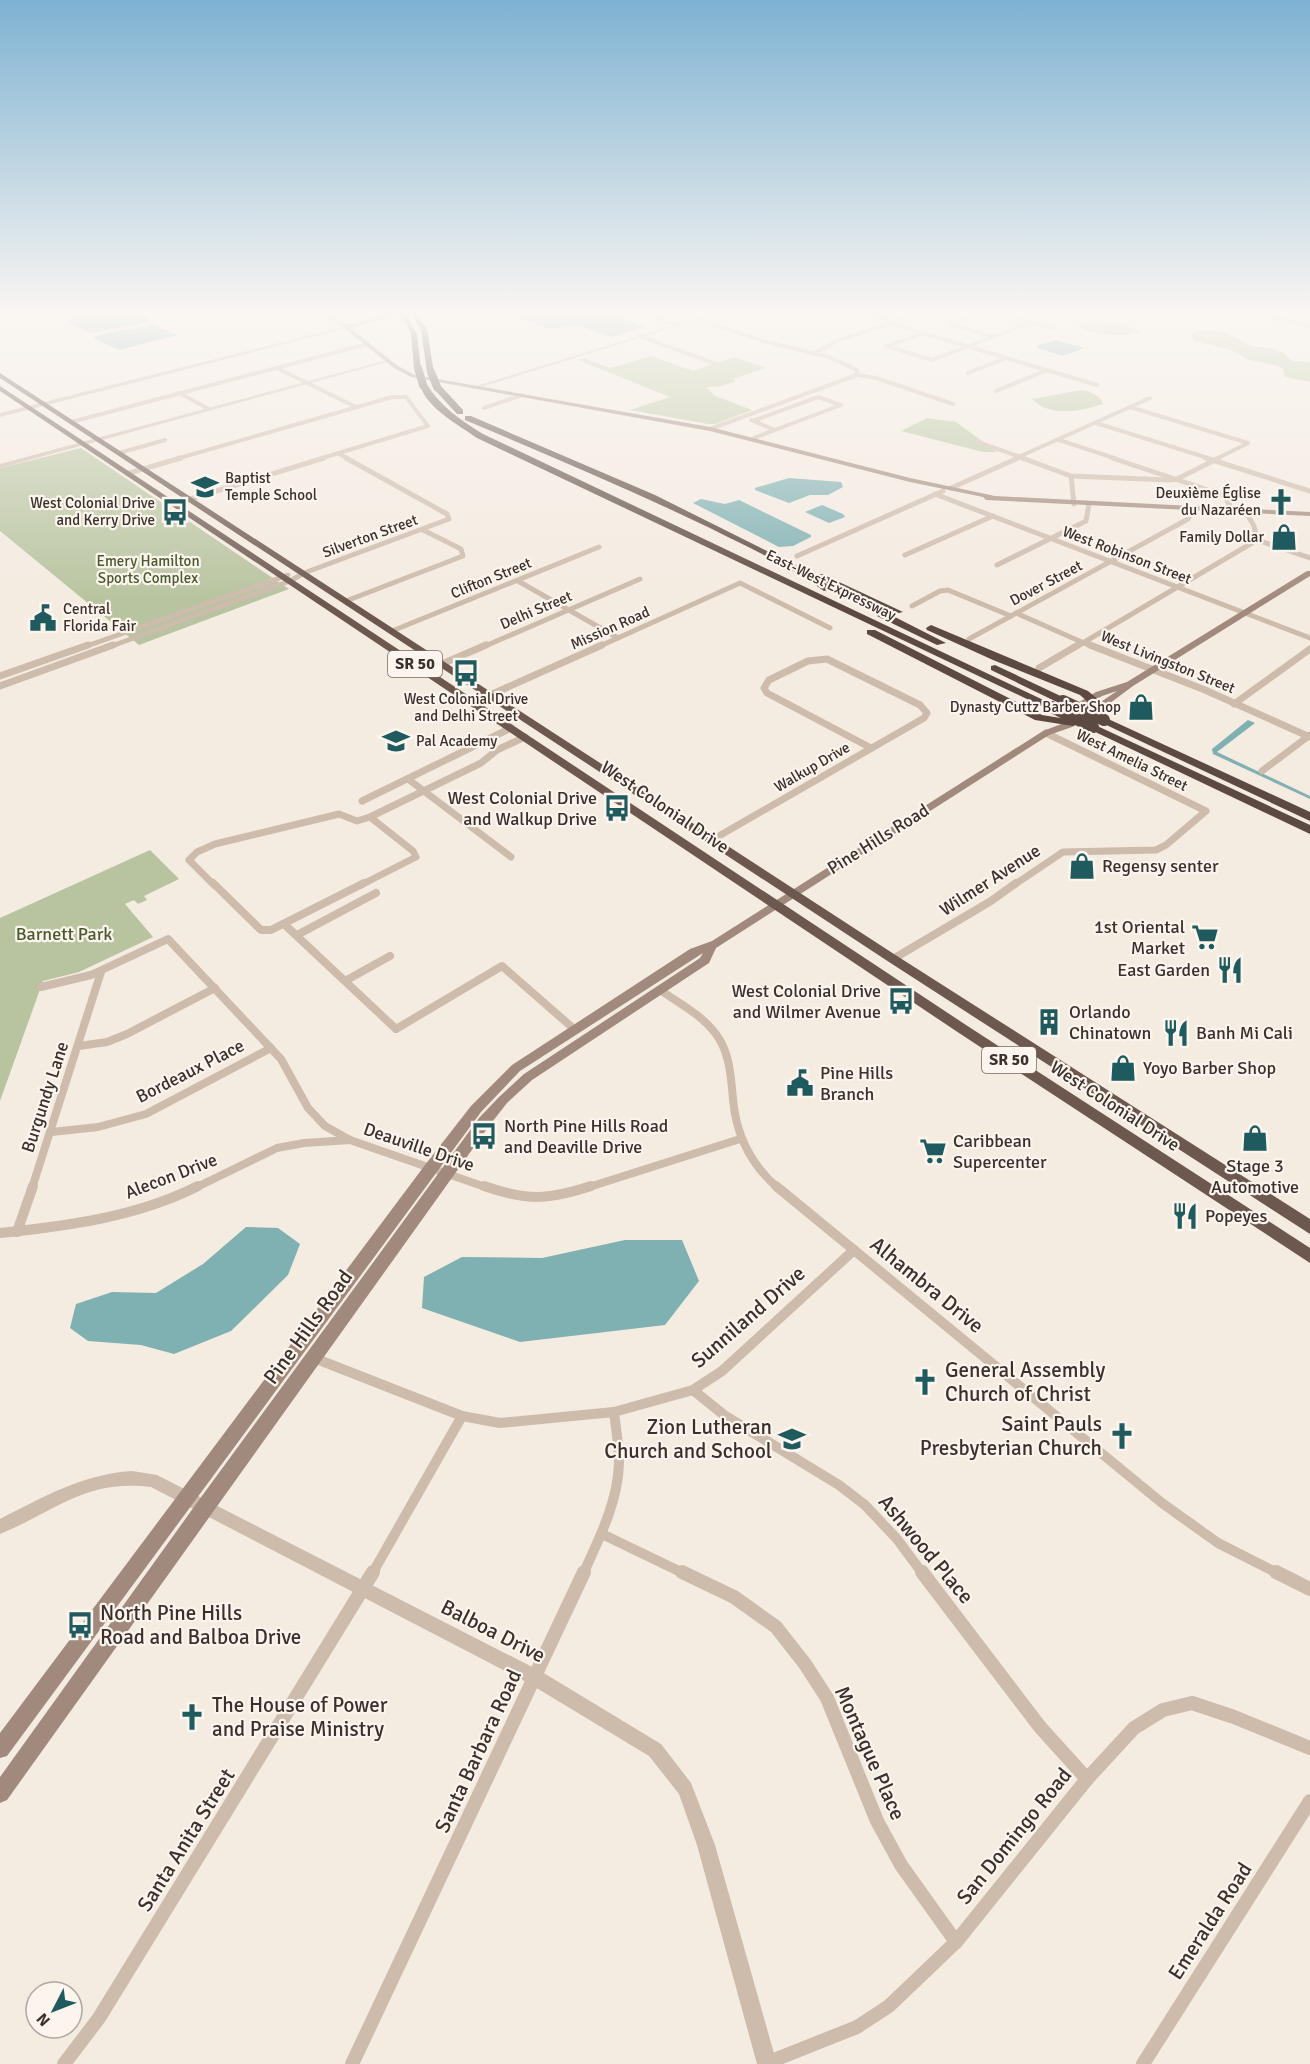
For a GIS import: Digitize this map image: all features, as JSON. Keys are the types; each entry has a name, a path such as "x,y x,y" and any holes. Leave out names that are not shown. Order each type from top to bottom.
{"highway":[{"name":"West Colonial Drive","path":"30,408 961,1028 1310,1255"},
{"name":"West Colonial Drive","path":"50,408 894,959 1310,1227"},
{"name":"East-West Expressway","path":"441,408 480,436 1310,830"},
{"name":"East-West Expressway","path":"456,408 490,431 1310,817"},
{"path":"468,418 652,497 769,555 814,579 827,589"},
{"path":"480,436 483,440 544,474 830,608 903,636"},
{"path":"228,540 244,534"},
{"path":"769,555 796,565 997,658 1092,698 1091,712"},
{"path":"830,608 842,617 1039,718 1073,723"},
{"path":"351,621 358,622 377,633 392,631"},
{"path":"383,642 395,640 409,648 419,649"},
{"path":"443,683 452,683 477,699 490,695"},
{"path":"1039,718 1046,733"},
{"path":"543,750 555,752 581,767 594,762"},
{"path":"581,775 593,772 625,790 639,792"},
{"path":"961,1028 982,1028 1032,1048"},
{"path":"1149,1152 1164,1134"}],"main road":[{"path":"596,408 754,438 981,498 989,496 1074,504 1310,514"},
{"name":"Pine Hills Road","path":"0,1793 204,1506 314,1358 494,1088 516,1068 694,952 711,947 1046,733 1065,728 1119,695 1130,684 1310,573"},
{"name":"Pine Hills Road","path":"1046,733 1054,722 1092,698 1107,690 1130,684"},
{"name":"Pine Hills Road","path":"0,1749 187,1497 438,1171 502,1100 528,1077 705,960 711,947"},
{"path":"660,990 663,981 680,968 684,959"}],"street":[{"path":"0,415 29,408"},
{"path":"71,422 122,408"},
{"path":"0,466 215,408"},
{"path":"129,473 351,408"},
{"path":"174,504 428,426 415,408"},
{"path":"710,429 766,408"},
{"path":"775,430 751,420 785,408"},
{"path":"754,438 833,408"},
{"path":"797,556 1021,458 1127,408"},
{"path":"978,442 1071,476 1177,479 1248,443 1134,408"},
{"path":"1096,423 1310,491"},
{"path":"119,453 165,440"},
{"path":"1059,440 1220,494 1225,497 1233,511"},
{"name":"Silverton Street","path":"286,578 423,530 444,522 449,517 339,454"},
{"path":"1071,476 1074,504"},
{"name":"West Robinson Street","path":"935,494 1310,638"},
{"path":"998,565 1086,521 1089,504"},
{"name":"Dover Street","path":"969,639 1188,519 1192,510"},
{"path":"1246,512 1254,526 1257,540"},
{"path":"905,555 993,516"},
{"path":"346,601 463,556 460,549 423,530"},
{"path":"1039,668 1257,540 1310,558"},
{"name":"Clifton Street","path":"392,631 599,548"},
{"path":"0,676 286,578"},
{"path":"0,686 286,578"},
{"name":"Delhi Street","path":"442,664 640,579"},
{"path":"518,581 618,638"},
{"name":"Mission Road","path":"490,695 740,583 830,628"},
{"name":"West Livingston Street","path":"912,606 946,590 956,592 1154,670 1310,736"},
{"path":"1234,704 1310,649"},
{"name":"Walkup Drive","path":"712,840 924,718 927,714 920,705 835,661 819,658 808,661 769,680"},
{"path":"769,680 764,688 767,693 871,748"},
{"path":"362,801 511,728"},
{"name":"West Amelia Street","path":"1046,733 1206,811"},
{"path":"1262,771 1310,736"},
{"path":"370,817 413,851 416,857 271,930 261,930 189,860 196,852 215,844 339,814 357,821 370,817 481,763 497,750 525,737"},
{"path":"408,778 511,857"},
{"name":"Wilmer Avenue","path":"894,959 991,901 1063,852 1156,850 1166,845 1206,811"},
{"path":"297,935 376,893"},
{"path":"284,924 396,1029 502,966 574,1029"},
{"name":"Deauville Drive","path":"101,972 168,939 281,1059 308,1108 325,1126 350,1140 503,1193 529,1198 557,1197 740,1139"},
{"path":"345,981 390,956"},
{"path":"41,987 77,981 101,972"},
{"name":"Burgundy Lane","path":"17,1232 52,1132 101,972"},
{"path":"79,1046 107,1042 127,1034 215,988"},
{"name":"Alhambra Drive","path":"660,990 716,1034 723,1045 740,1139 752,1161 771,1182 1162,1503 1218,1543 1310,1589"},
{"name":"Bordeaux Place","path":"52,1132 98,1127 146,1113 271,1048"},
{"name":"Alecon Drive","path":"0,1233 84,1221 166,1200 276,1149 305,1141 350,1140"},
{"name":"Sunniland Drive","path":"314,1358 462,1416 500,1423 614,1412 693,1390 722,1371 854,1250"},
{"name":"Ashwood Place","path":"693,1390 724,1415 839,1485 865,1505 904,1548 1040,1727 1087,1779"},
{"name":"Santa Barbara Road","path":"352,2064 602,1534 615,1492 619,1463 614,1412"},
{"name":"Santa Anita Street","path":"64,2064 99,2018 363,1590 462,1416"},
{"name":"Balboa Drive","path":"0,1527 75,1489 116,1476 134,1476 152,1480 536,1678 655,1750 685,1790 706,1845 766,2064"},
{"name":"Montague Place","path":"602,1534 734,1597 776,1627 805,1664 827,1698 877,1821 901,1865 956,1942"},
{"name":"San Domingo Road","path":"766,2064 857,2027 889,2006 931,1969 956,1942 1087,1779 1134,1728 1163,1710 1192,1703 1234,1717 1310,1748"},
{"name":"Emeralda Road","path":"1143,2064 1310,1801"}],"green space":[{"path":"1046,408 1087,408 1076,411"},
{"path":"630,410 752,410 715,424 708,424"},
{"path":"927,418 956,422 997,452 983,452 901,431"},
{"name":"Emery Hamilton Sports Complex","path":"81,448 289,589 139,645 0,531 0,468"},
{"name":"Barnett Park","path":"150,850 179,879 144,896 147,900 138,904 134,900 125,904 153,937 79,972 43,981 0,1101 0,918"}],"water":[{"path":"789,478 841,482 843,487 828,495 810,495 789,503 755,490 755,488"},
{"path":"701,499 725,504 739,500 811,537 793,546 779,547 693,503"},
{"path":"822,505 845,517 829,523 805,512"},
{"path":"1248,720 1255,723 1217,752 1310,796 1310,799 1213,754 1212,749"},
{"path":"246,1227 278,1228 300,1244 288,1275 231,1331 174,1354 141,1345 88,1341 70,1328 76,1304 112,1292 156,1293 203,1264"},
{"path":"625,1240 682,1240 699,1281 665,1325 520,1342 422,1308 424,1277 462,1257 542,1258"}],"place":[{"name":"Baptist Temple School","path":"205,487"},
{"name":"Deuxième Église du Nazaréen","path":"1281,502"},
{"name":"West Colonial Drive and Kerry Drive","path":"175,512"},
{"name":"Family Dollar","path":"1284,537"},
{"name":"Central Florida Fair","path":"43,618"},
{"name":"West Colonial Drive and Delhi Street","path":"466,673"},
{"name":"Dynasty Cuttz Barber Shop","path":"1141,707"},
{"name":"Pal Academy","path":"396,741"},
{"name":"West Colonial Drive and Walkup Drive","path":"617,808"},
{"name":"Regensy senter","path":"1082,866"},
{"name":"1st Oriental Market","path":"1205,937"},
{"name":"East Garden","path":"1230,970"},
{"name":"West Colonial Drive and Wilmer Avenue","path":"901,1001"},
{"name":"Orlando Chinatown","path":"1049,1022"},
{"name":"Banh Mi Cali","path":"1176,1033"},
{"name":"Yoyo Barber Shop","path":"1123,1068"},
{"name":"Pine Hills Branch","path":"800,1083"},
{"name":"North Pine Hills Road and Deaville Drive","path":"484,1136"},
{"name":"Stage 3 Automotive","path":"1255,1138"},
{"name":"Caribbean Supercenter","path":"933,1151"},
{"name":"Popeyes","path":"1185,1216"},
{"name":"General Assembly Church of Christ","path":"925,1382"},
{"name":"Saint Pauls Presbyterian Church","path":"1122,1436"},
{"name":"Zion Lutheran Church and School","path":"792,1439"},
{"name":"North Pine Hills Road and Balboa Drive","path":"80,1625"},
{"name":"The House of Power and Praise Ministry","path":"192,1717"}]}
